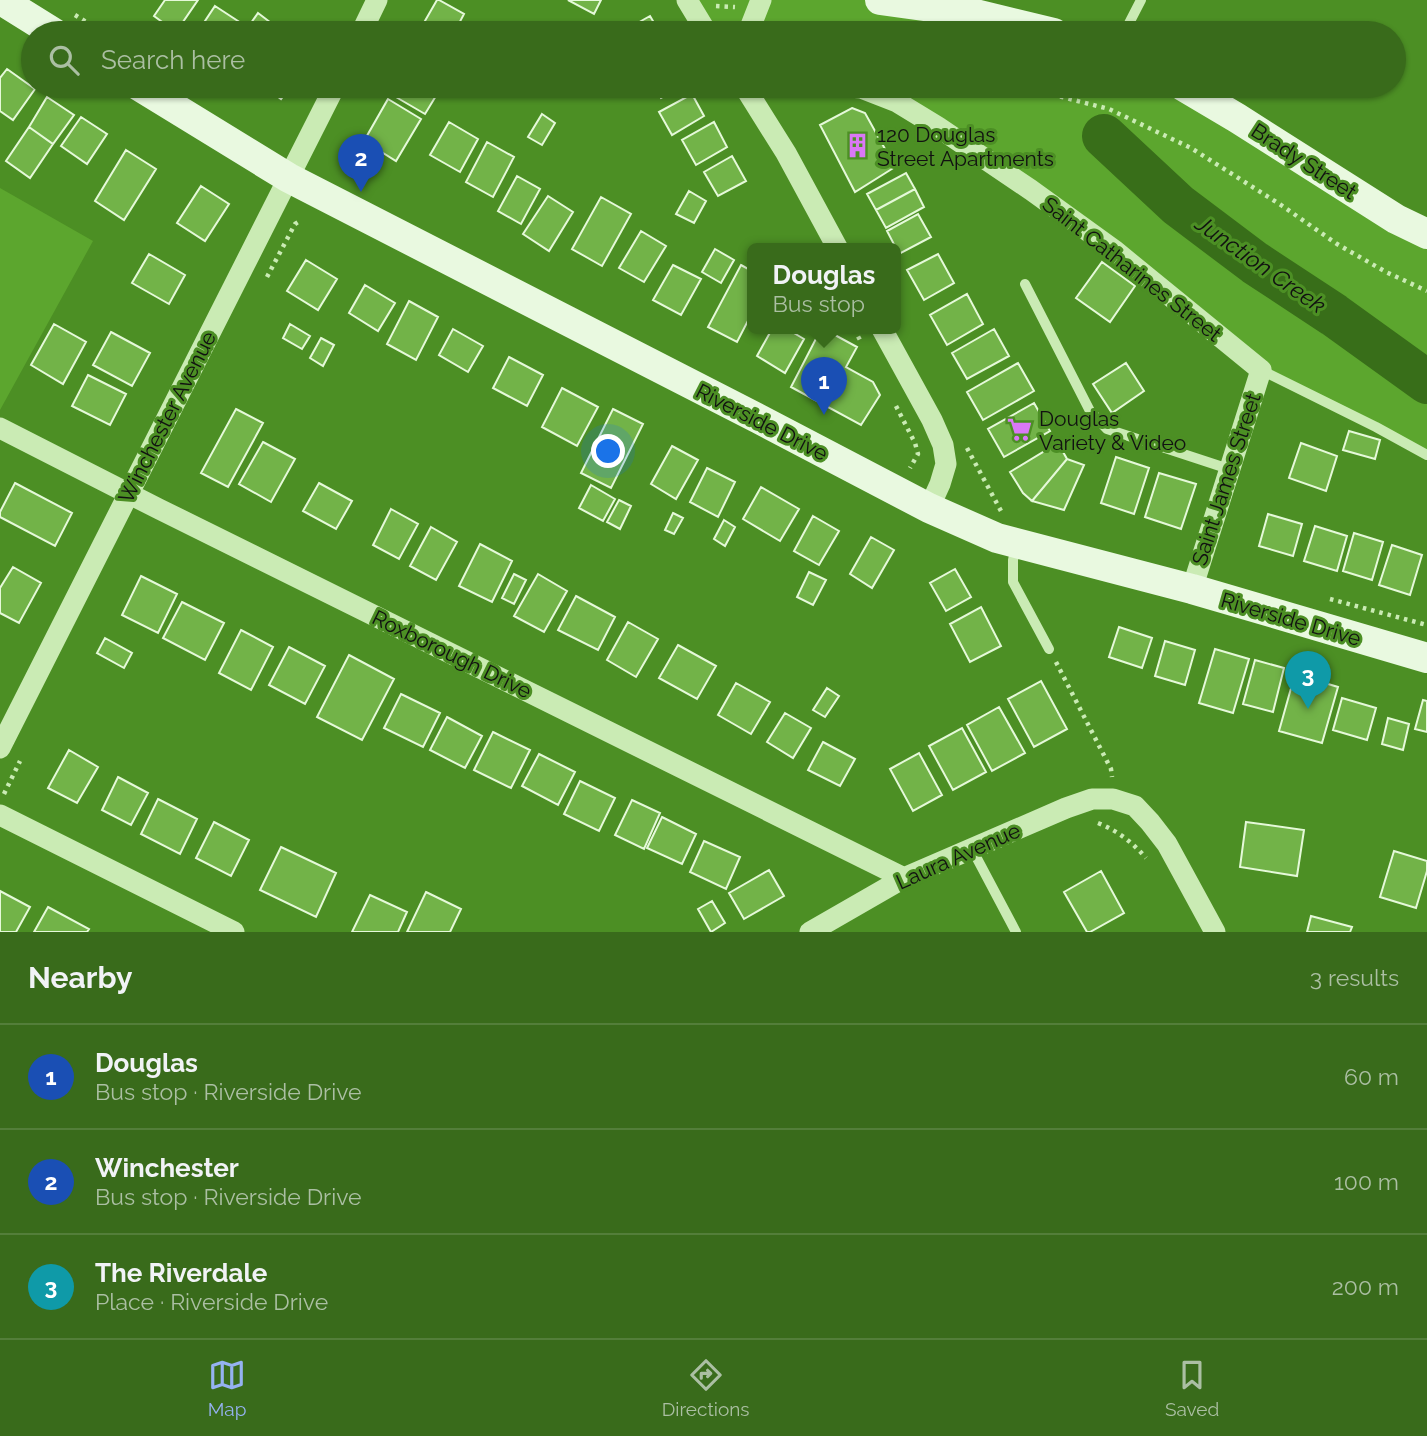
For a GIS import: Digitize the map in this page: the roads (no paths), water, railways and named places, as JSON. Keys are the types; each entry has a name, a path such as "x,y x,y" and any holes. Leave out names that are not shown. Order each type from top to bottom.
{"street":[{"path":"1,0 35,21"},
{"path":"367,21 377,0"},
{"path":"880,0 967,12 1004,21"},
{"path":"691,5 700,21"},
{"name":"Riverside Drive","path":"159,98 289,178 759,419 934,496 997,538 1192,589 1427,658"},
{"name":"Winchester Avenue","path":"0,748 329,98"},
{"path":"757,98 835,243"},
{"name":"Saint Catharines Street","path":"887,98 938,127 1114,250 1261,370"},
{"name":"Brady Street","path":"1203,98 1396,219 1427,234"},
{"path":"885,334 943,445 946,464 934,496"},
{"name":"Saint James Street","path":"1192,589 1261,370"},
{"name":"Roxborough Drive","path":"0,428 904,878"},
{"name":"Laura Avenue","path":"810,932 904,878 1092,799 1113,799 1135,806 1150,822 1167,845 1215,932"},
{"path":"0,815 234,932"}],"lane":[{"path":"1130,21 1141,0"},
{"path":"1025,284 1090,411 1107,429 1230,469"},
{"name":"Saint Catharines Street","path":"1261,370 1376,426 1427,456"},
{"path":"1016,543 1013,582 1049,649"},
{"path":"972,849 1016,932"}],"waterway":[{"name":"Junction Creek","path":"1104,136 1178,205 1255,263 1334,315 1427,382"}],"place":[{"name":"120 Douglas Street Apartments","path":"857,146"},
{"name":"Winchester","path":"361,192"},
{"name":"Douglas","path":"824,415"},
{"name":"Douglas Variety & Video","path":"1019,430"},
{"name":"The Riverdale","path":"1308,709"}]}
